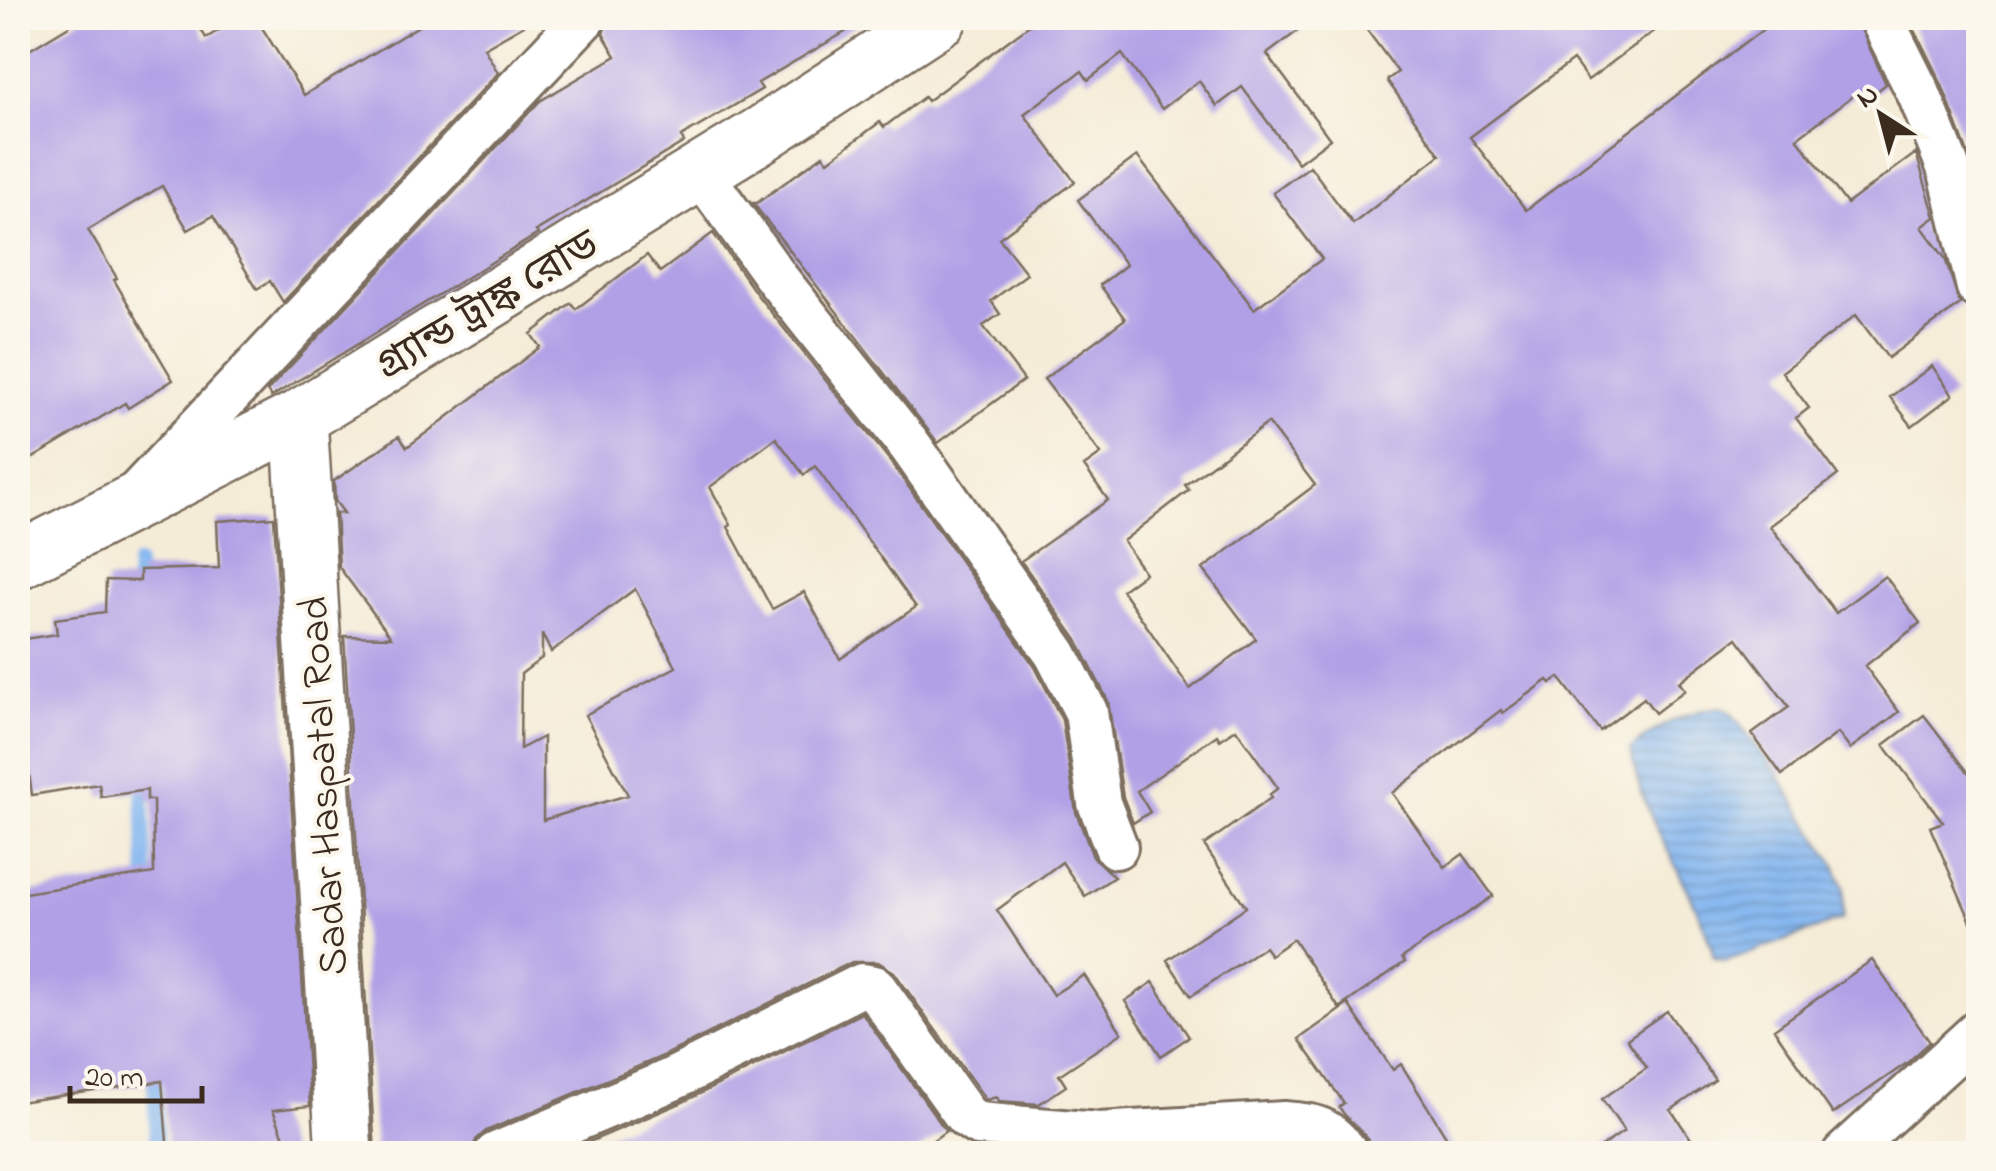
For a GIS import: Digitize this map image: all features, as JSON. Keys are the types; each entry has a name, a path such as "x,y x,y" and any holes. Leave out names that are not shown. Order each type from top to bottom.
{"main road":[{"name":"গ্র্যান্ড ট্রাঙ্ক রোড","path":"18,561 299,418 700,172 938,18"},
{"name":"Sadar Haspatal Road","path":"299,418 344,1154"}],"street":[{"path":"125,506 584,18"},
{"path":"1880,18 1920,94 1950,172 1978,286"},
{"path":"700,172 778,280 912,447 1056,654 1086,712 1100,803 1116,847"},
{"path":"496,1154 673,1079 862,984 874,987 966,1116 1004,1140 1284,1123 1330,1132 1348,1154"},
{"path":"1844,1154 1978,1032"}],"water":[{"path":"1722,707 1732,714 1776,772 1835,865 1844,887 1843,919 1726,962 1714,958 1695,906 1646,804 1631,750 1673,721"}],"building":[{"path":"82,18 194,18 206,38 239,18 256,18 304,95 432,18 536,18 484,48 498,73 283,302 270,281 257,289 213,216 188,230 162,186 88,230 173,380 128,408 125,403 18,467 18,57"},
{"path":"608,18 869,18 758,83 762,89 681,137 684,142 271,397 267,391 540,101 616,56 603,34"},
{"path":"1039,18 1315,18 1267,54 1330,139 1298,163 1242,87 1217,106 1199,81 1162,109 1122,54 1088,80 1082,71 1024,114 1075,182 999,238 1027,274 991,301 1000,314 983,326 1024,380 938,443 753,203 823,155 828,161 880,122 884,127 924,97 927,101"},
{"path":"1358,18 1672,18 1588,80 1573,60 1470,137 1526,210 1778,18 1856,18 1886,84 1865,101 1858,92 1797,138 1847,204 1916,153 1935,217 1922,227 1945,258 1960,304 1888,358 1856,315 1782,372 1809,408 1796,418 1838,475 1770,526 1836,613 1885,576 1920,623 1865,666 1899,712 1850,749 1838,733 1782,775 1752,734 1789,707 1737,638 1679,682 1685,690 1655,713 1644,698 1600,731 1559,677 1551,683 1548,680 1503,713 1501,710 1392,793 1445,867 1463,854 1493,896 1402,958 1405,962 1339,1008 1293,939 1270,955 1264,947 1191,996 1167,960 1246,907 1204,845 1271,798 1269,795 1278,788 1236,729 1220,740 1217,735 1137,791 1150,812 1133,823 1123,797 1108,701 1077,640 1021,561 1108,500 1084,466 1101,454 1044,379 1125,319 1100,285 1126,265 1078,200 1137,156 1254,309 1322,259 1273,193 1310,166 1353,224 1440,155 1387,80 1398,72","holes":["1268,423 1315,485 1203,569 1256,639 1190,689 1122,590 1145,573 1123,541 1189,490 1185,485"]},
{"path":"1909,18 1978,18 1978,180 1942,85"},
{"path":"713,233 758,296 891,462 1035,667 1062,720 1076,812 1093,857 1114,877 1085,896 1062,862 997,910 1053,995 1084,975 1122,1033 1059,1075 1066,1086 1039,1104 999,1101 997,1097 986,1100 894,972 878,962 852,962 663,1056 486,1131 476,1140 471,1154 375,1154 344,636 391,637 339,567 336,513 344,513 335,501 334,481 399,436 407,447 437,425 540,347 531,334 571,303 576,309 647,255 660,272","holes":["776,438 804,475 815,466 916,607 840,659 804,592 772,609 710,487","635,589 676,667 585,715 628,795 543,820 543,737 520,749 521,674 542,658 542,634 551,652"]},
{"path":"1932,366 1953,395 1912,426 1890,397"},
{"path":"274,517 310,1106 273,1110 291,1154 168,1154 162,1081 18,1102 18,970 25,969 18,894 154,873 153,800 147,800 147,790 101,797 99,784 32,795 18,713 18,640 57,634 55,619 105,612 106,580 140,581 140,570 219,568 217,521"},
{"path":"1924,715 1978,785 1978,938 1930,827 1943,822 1884,745"},
{"path":"1872,960 1930,1042 1907,1063 1833,1114 1774,1029"},
{"path":"1153,982 1189,1037 1161,1056 1125,1001"},
{"path":"1348,1004 1393,1070 1401,1064 1457,1154 1372,1154 1367,1138 1339,1107 1344,1103 1299,1039"},
{"path":"1667,1011 1715,1080 1671,1110 1691,1139 1671,1154 1591,1154 1624,1131 1602,1099 1647,1068 1627,1039"},
{"path":"862,1013 946,1131 913,1154 561,1154 683,1102"}],"waterway":[{"path":"137,564 137,598"},
{"path":"142,775 147,893"},
{"path":"153,1064 157,1154"}]}
